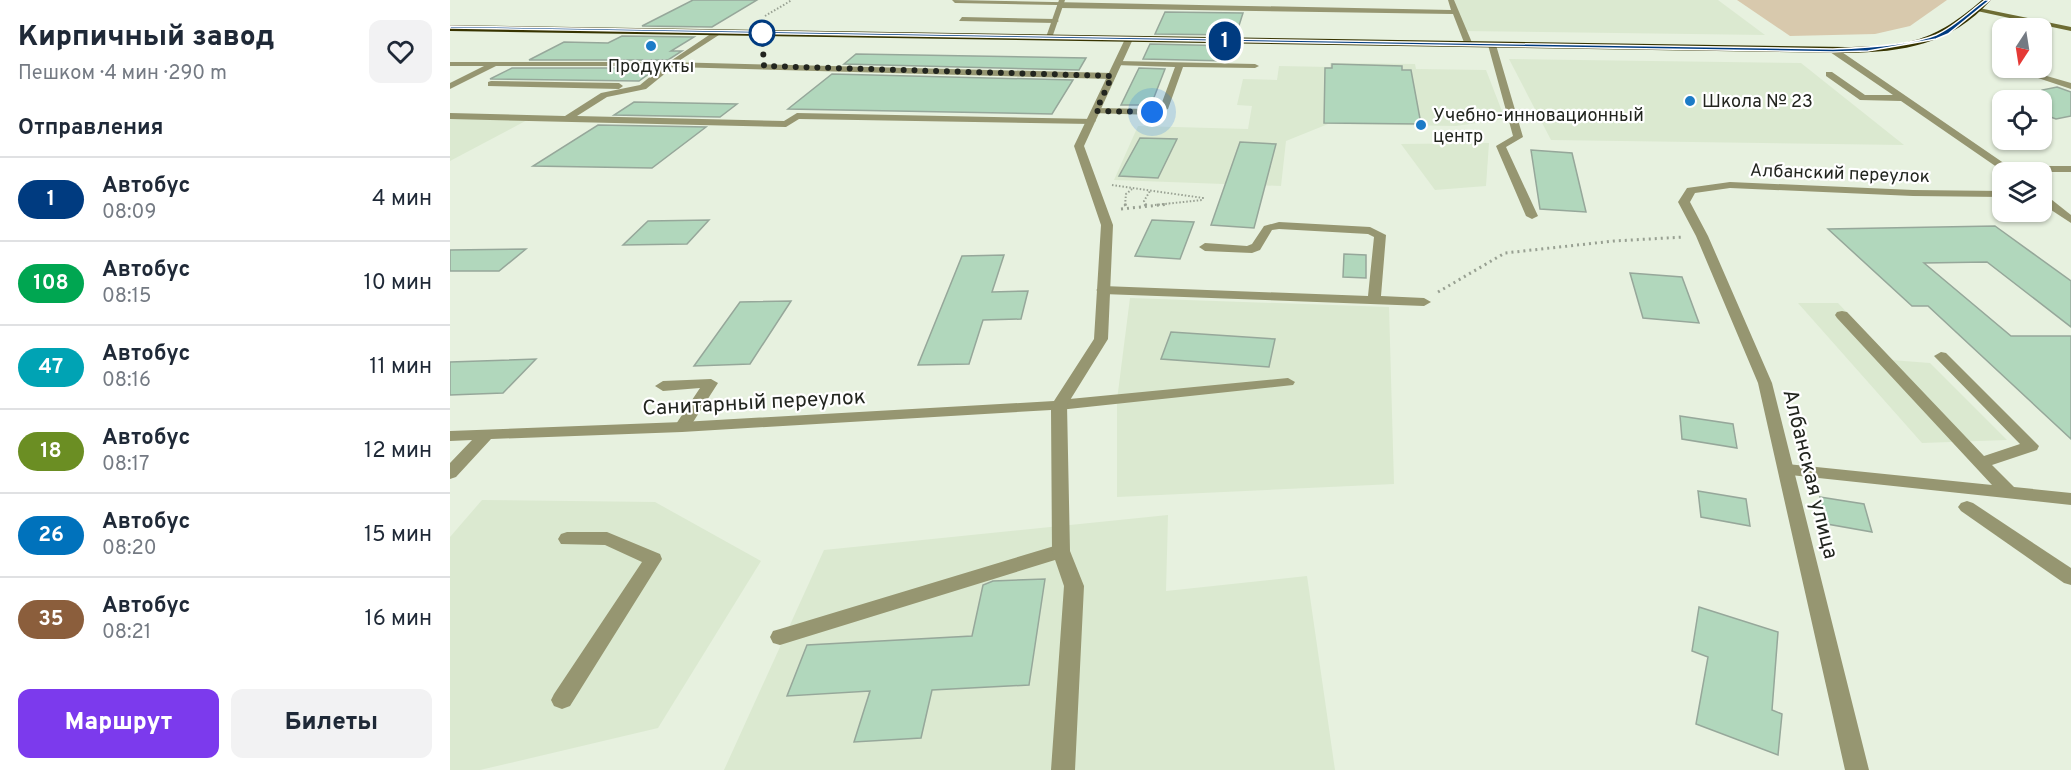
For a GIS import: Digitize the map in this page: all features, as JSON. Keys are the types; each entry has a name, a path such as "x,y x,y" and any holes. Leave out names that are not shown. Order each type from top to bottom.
{"highway":[{"path":"450,28 1868,50 1934,38 1987,0"}],"street":[{"path":"1452,0 1468,45"},
{"path":"955,1 1456,12"},
{"path":"1048,38 1061,3"},
{"path":"1977,9 2071,29"},
{"path":"962,19 1054,21"},
{"path":"567,118 604,95 643,87 671,64 718,33"},
{"path":"1062,770 1074,586 1062,551 1059,405 1101,339 1107,225 1079,146 1129,39"},
{"path":"1492,45 1518,137 1502,146 1532,216"},
{"path":"1833,50 1995,162"},
{"path":"450,64 1115,69 1180,64 1256,66"},
{"path":"450,116 786,124 797,116 1093,116 1152,112 1165,107 1180,64"},
{"path":"450,86 495,65"},
{"path":"1829,74 1863,98 1902,98"},
{"path":"2045,78 2071,86"},
{"path":"491,84 643,87"},
{"path":"2052,170 2071,169"},
{"name":"Албанский переулок","path":"1684,202 1691,190 1730,185 1912,193 1992,194"},
{"name":"Албанская улица","path":"1684,202 1702,236 1765,383 1857,770"},
{"path":"2052,206 2071,220"},
{"path":"1205,247 1248,250 1256,247 1268,228 1279,225 1370,231 1380,235 1374,300"},
{"path":"1103,290 1424,302"},
{"path":"1842,315 2008,492"},
{"path":"1941,357 2031,446 1981,463"},
{"name":"Санитарный переулок","path":"450,436 681,427 1059,405 1288,382"},
{"path":"663,386 711,383 681,427"},
{"path":"450,473 485,436"},
{"path":"1787,470 2071,499"},
{"path":"1967,507 2071,579"},
{"path":"562,700 653,559 607,538 567,539"},
{"path":"780,637 1062,551"}],"path":[{"path":"759,20 792,0"},
{"path":"1092,183 1203,198 1202,200 1102,211"},
{"path":"1126,208 1124,202 1126,194 1132,188"},
{"path":"1146,207 1144,201 1150,191"},
{"path":"1424,302 1455,281 1505,253 1614,241 1702,236"}],"shaded area":[{"path":"1451,0 1718,0 1765,35 1460,31"},
{"path":"1737,0 1947,0 1910,26 1875,34 1790,36"},
{"name":"Школа № 23","path":"1509,59 1801,63 1904,145 1551,140"},
{"name":"Учебно-инновационный центр","path":"1330,63 1415,64 1416,69 1486,70 1505,119 1456,126 1328,124 1286,141 1281,186 1114,180 1138,126 1248,129 1252,106 1237,105 1243,79 1277,80 1279,66 1330,67"},
{"path":"450,115 531,118 450,161"},
{"path":"1489,143 1486,186 1435,190 1401,144"},
{"path":"1130,298 1389,307 1394,484 1117,497 1117,400"},
{"path":"1798,303 1838,303 1891,360 1930,363 2007,440 1922,443"},
{"path":"482,500 655,502 761,561 658,728 480,770 450,770 450,537"},
{"path":"1168,515 1166,591 1307,576 1335,770 724,770 824,550"}],"building":[{"path":"693,0 757,0 712,27 642,26"},
{"path":"1165,12 1243,13 1236,35 1155,34"},
{"path":"622,36 694,37 671,51 682,51 668,60 529,60 564,42 608,43"},
{"path":"1150,44 1233,46 1228,61 1143,59"},
{"path":"856,54 1086,58 1079,70 844,64"},
{"path":"1332,64 1402,66 1402,70 1411,70 1421,124 1324,123 1325,68 1332,68"},
{"path":"512,68 657,68 639,81 490,79"},
{"path":"1139,68 1165,69 1151,105 1121,105"},
{"path":"832,74 1073,80 1052,114 788,109"},
{"path":"2057,87 2071,92 2071,116 2052,118 2052,90 2042,90"},
{"path":"634,102 737,104 720,117 614,115"},
{"path":"598,125 706,127 652,168 533,166"},
{"path":"1140,138 1177,139 1158,178 1119,176"},
{"path":"1240,142 1276,144 1254,228 1211,225"},
{"path":"1531,150 1572,153 1586,212 1540,209"},
{"path":"709,220 687,244 623,245 648,221"},
{"path":"1152,220 1194,222 1180,259 1135,256"},
{"path":"1995,226 2071,281 2071,327 1987,262 1924,263 2011,336 2071,336 2071,439 1928,306 1912,306 1828,229"},
{"path":"526,249 499,271 450,271 450,250"},
{"path":"1344,254 1366,255 1366,278 1343,277"},
{"path":"1004,255 992,292 1028,291 1021,319 983,320 969,364 918,365 962,256"},
{"path":"1630,273 1682,277 1699,323 1643,318"},
{"path":"791,301 750,364 694,366 740,302"},
{"path":"1171,332 1275,339 1269,367 1161,359"},
{"path":"536,359 503,393 450,395 450,362"},
{"path":"1680,416 1733,424 1737,448 1682,439"},
{"path":"1698,491 1746,499 1750,526 1701,517"},
{"path":"1820,497 1864,504 1872,532 1827,524"},
{"path":"1045,579 1029,685 932,690 921,738 854,742 870,691 787,696 807,645 972,636 983,585 993,581"},
{"path":"1699,607 1778,632 1772,710 1782,714 1778,755 1696,724 1708,657 1692,651"}],"bus line":[{"name":"1","path":"450,28 1868,50 1934,38 1946,32 1987,0"}],"place":[{"name":"Продукты","path":"651,46"},
{"name":"Школа № 23","path":"1690,101"},
{"name":"Учебно-инновационный центр","path":"1421,125"}],"route":[{"path":"762,33 764,66 1112,76 1096,111 1152,112"}]}
